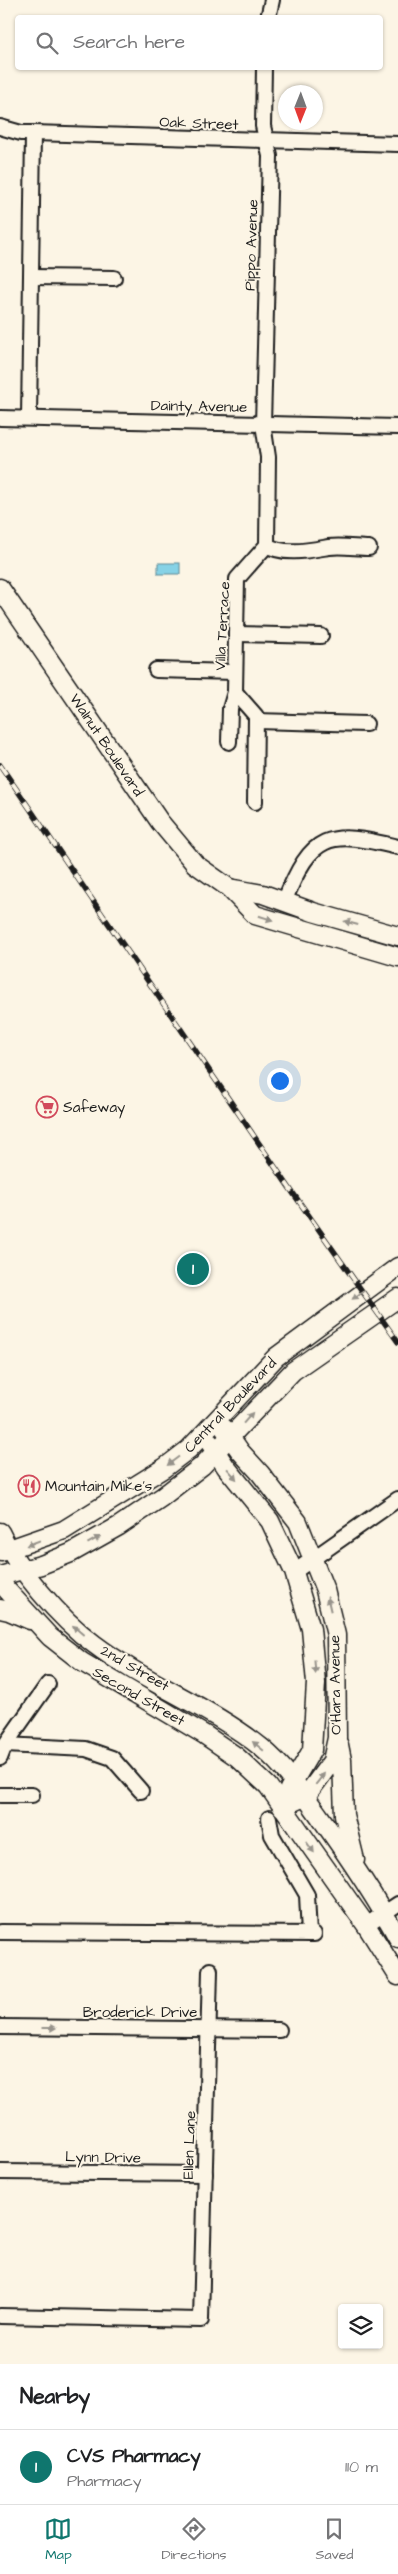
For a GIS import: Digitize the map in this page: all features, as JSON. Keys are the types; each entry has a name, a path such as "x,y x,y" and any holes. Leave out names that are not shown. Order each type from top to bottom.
{"street":[{"path":"269,15 272,0"},
{"name":"Pippo Avenue","path":"263,424 270,156 263,126 264,70"},
{"name":"Oak Street","path":"0,126 21,133 33,134 398,144"},
{"path":"28,418 33,134"},
{"path":"31,277 114,278"},
{"name":"Dainty Avenue","path":"0,418 398,427"},
{"path":"263,424 268,457 267,545 274,550 318,551 330,547 369,548"},
{"name":"Villa Terrace","path":"256,721 256,716 235,692 237,579 267,545"},
{"name":"Walnut Boulevard","path":"0,588 160,822 195,864 229,888 255,915 398,957"},
{"path":"236,634 321,636"},
{"path":"156,670 235,672"},
{"path":"229,742 230,709 235,692"},
{"path":"255,802 256,721 366,724"},
{"path":"284,902 301,864 309,852 318,846 337,839 352,838 398,847"},
{"name":"Walnut Boulevard","path":"229,888 263,894 398,936"},
{"name":"Central Boulevard","path":"6,1551 64,1530 118,1499 189,1449 247,1385 276,1357 398,1267"},
{"name":"Central Boulevard","path":"0,1577 70,1553 119,1526 162,1497 216,1452 293,1371 398,1298"},
{"name":"O'Hara Avenue","path":"218,1419 230,1437 298,1522 314,1558 325,1590 336,1635 337,1738 332,1762 306,1796 275,1813"},
{"name":"O'Hara Avenue","path":"204,1434 270,1521 294,1572 311,1629 316,1683 312,1750 275,1813"},
{"path":"294,1572 398,1499"},
{"name":"2nd Street","path":"0,1532 6,1551 24,1569 57,1612 94,1645 223,1719 263,1749 294,1779"},
{"name":"Second Street","path":"0,1577 6,1589 40,1625 82,1662 205,1735 236,1757 268,1786 275,1813"},
{"path":"0,1609 40,1625"},
{"path":"2,1751 48,1684"},
{"path":"337,1738 342,1760 344,1815 358,1873"},
{"path":"2,1751 86,1748 112,1758 141,1791"},
{"path":"294,1779 358,1873 391,1909 398,1938"},
{"path":"0,1796 32,1795"},
{"path":"275,1813 366,1925 398,1976"},
{"path":"0,1932 311,1934 307,1895 272,1835 275,1813"},
{"path":"366,1925 391,1909"},
{"name":"Ellen Lane","path":"0,2316 201,2320 210,1970"},
{"name":"Broderick Drive","path":"0,2027 279,2030"},
{"name":"Lynn Drive","path":"0,2172 205,2174"}],"water":[{"path":"158,563 180,563 180,574 158,574"}],"railway":[{"path":"0,765 293,1193 398,1342"}],"place":[{"name":"Safeway","path":"47,1107"},
{"name":"CVS Pharmacy","path":"193,1269"},
{"name":"Mountain Mike's","path":"29,1486"}]}
